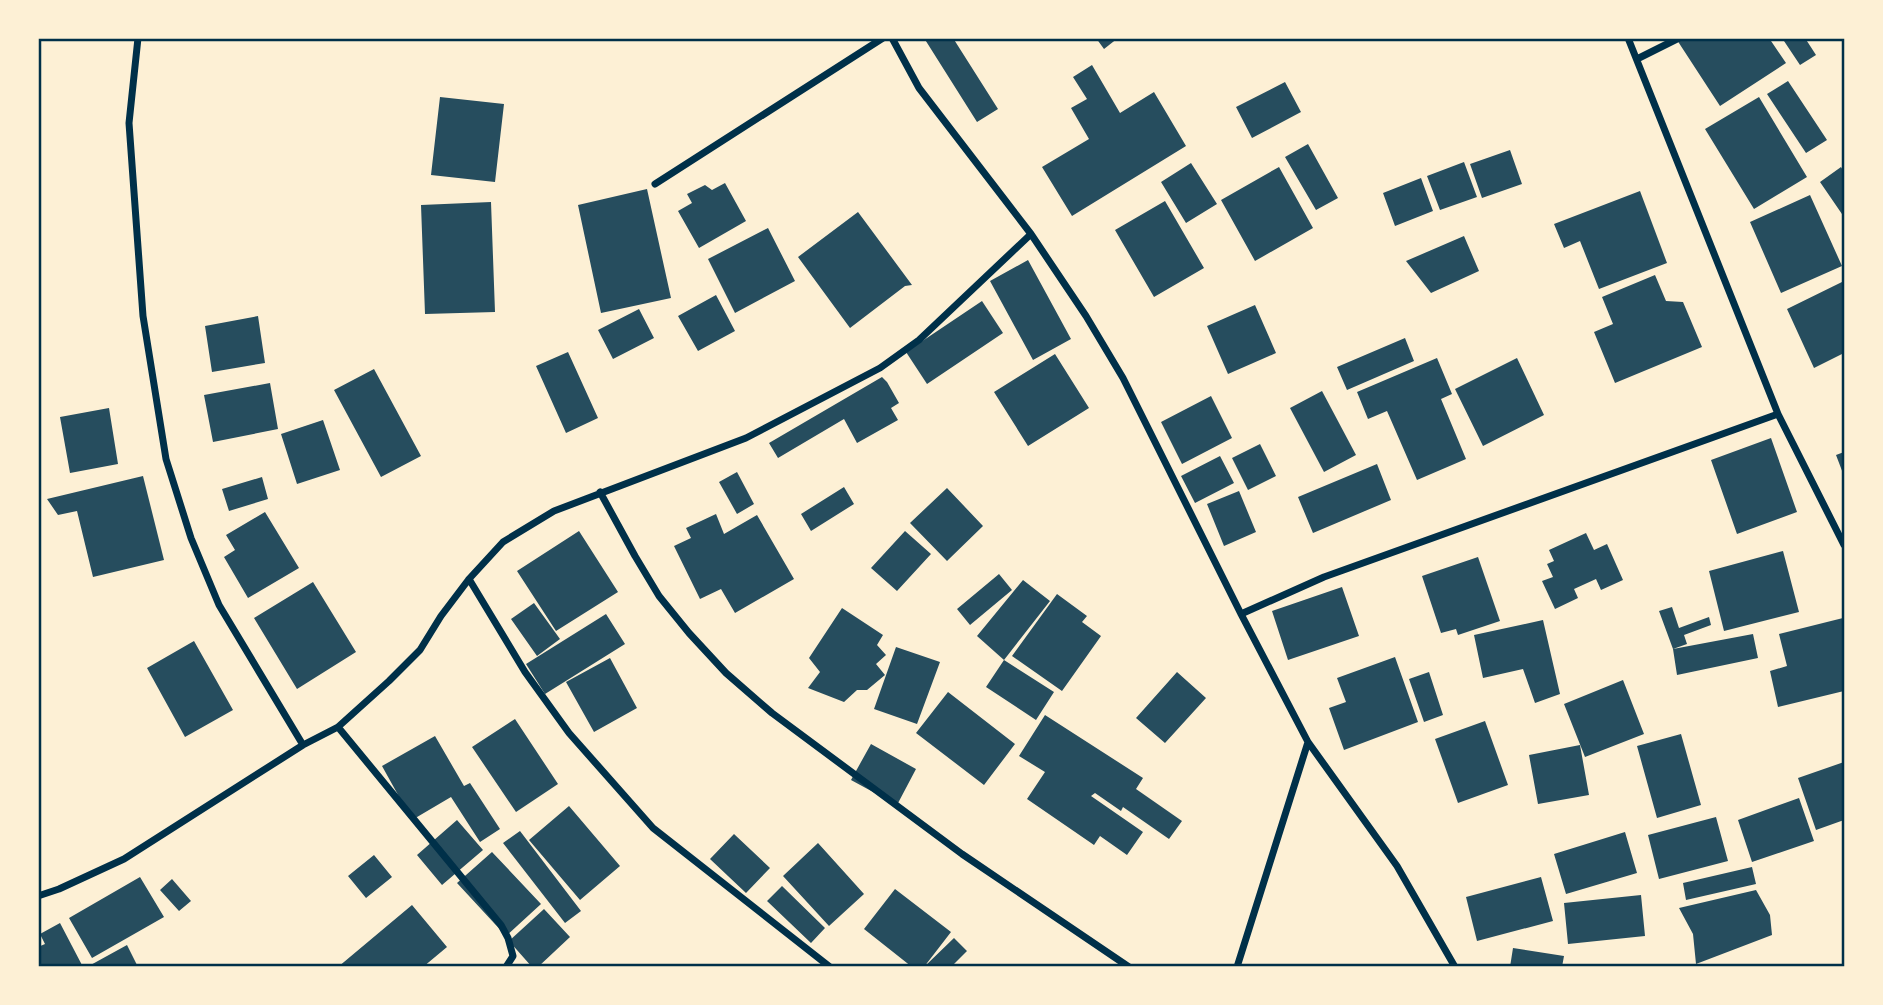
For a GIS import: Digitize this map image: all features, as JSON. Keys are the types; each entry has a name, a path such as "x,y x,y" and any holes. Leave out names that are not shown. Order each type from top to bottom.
{"street":[{"path":"138,38 129,123 143,316 166,459 191,538 219,605 303,745"},
{"path":"655,184 883,38"},
{"path":"892,38 919,88 1031,234 1087,316 1123,378 1308,742 1397,866 1455,967"},
{"path":"1628,38 1778,414 1844,545"},
{"path":"1637,59 1679,38"},
{"path":"38,896 124,859 303,745 338,727 420,650 469,579 503,542 554,511 746,438 880,368 919,340 1031,234"},
{"path":"1241,614 1324,577 1778,414"},
{"path":"600,492 659,596 726,673 772,713 962,853 1129,967"},
{"path":"469,579 525,672 569,733 653,828 830,967"},
{"path":"338,727 500,925 508,938 513,956 506,967"},
{"path":"1237,967 1308,742"}],"building":[{"path":"924,38 953,38 998,109 977,122"},
{"path":"1096,38 1118,38 1104,49"},
{"path":"1769,38 1786,63 1720,106 1677,40"},
{"path":"1782,38 1805,38 1816,55 1800,65"},
{"path":"1092,65 1120,113 1154,92 1186,146 1072,216 1042,167 1089,139 1071,108 1087,99 1073,77"},
{"path":"1788,81 1827,140 1806,153 1767,94"},
{"path":"1285,82 1301,112 1252,138 1236,107"},
{"path":"440,97 504,104 495,182 431,175"},
{"path":"1759,97 1807,177 1754,209 1705,129"},
{"path":"1308,144 1338,198 1316,210 1285,157"},
{"path":"1510,150 1522,184 1482,198 1470,164"},
{"path":"1464,162 1477,197 1440,210 1427,176"},
{"path":"1191,163 1217,204 1186,223 1161,182"},
{"path":"1279,167 1313,228 1255,261 1221,200"},
{"path":"1841,167 1844,172 1844,217 1820,182"},
{"path":"1421,178 1433,211 1395,226 1383,193"},
{"path":"725,183 746,221 699,248 678,211 692,203 687,194 705,185 712,190"},
{"path":"647,189 671,298 601,313 578,205"},
{"path":"1640,191 1667,263 1599,289 1580,241 1564,248 1554,224"},
{"path":"1810,195 1842,266 1781,293 1750,222"},
{"path":"1165,201 1204,268 1154,297 1115,230"},
{"path":"491,202 495,312 425,314 421,205"},
{"path":"858,212 912,285 905,286 850,328 798,257"},
{"path":"768,228 795,281 735,313 708,259"},
{"path":"1464,236 1479,271 1431,293 1406,261"},
{"path":"1028,260 1071,339 1033,360 990,281"},
{"path":"1655,275 1666,301 1683,302 1702,347 1615,383 1594,332 1613,324 1602,297"},
{"path":"1844,281 1844,353 1814,368 1787,309"},
{"path":"716,295 735,331 698,351 678,316"},
{"path":"982,301 1003,333 927,384 906,352"},
{"path":"1255,305 1276,353 1228,374 1207,326"},
{"path":"639,309 654,338 613,359 598,330"},
{"path":"258,316 265,363 212,372 205,326"},
{"path":"1405,338 1414,361 1347,390 1337,367"},
{"path":"568,352 598,418 566,433 536,366"},
{"path":"1055,354 1089,408 1028,446 994,392"},
{"path":"1437,358 1452,394 1441,399 1466,459 1417,480 1387,411 1368,419 1357,392"},
{"path":"1517,358 1544,415 1483,446 1455,389"},
{"path":"374,369 421,456 381,477 334,390"},
{"path":"882,377 899,403 891,408 898,420 857,443 844,419 778,458 769,443"},
{"path":"270,383 278,429 213,442 204,395"},
{"path":"1322,391 1356,455 1324,472 1290,408"},
{"path":"1211,396 1232,438 1182,464 1161,422"},
{"path":"109,408 118,464 70,473 60,417"},
{"path":"323,420 340,470 297,484 281,434"},
{"path":"1771,438 1797,512 1737,534 1711,460"},
{"path":"1260,444 1276,476 1248,490 1232,458"},
{"path":"1844,452 1844,476 1836,455"},
{"path":"1220,456 1234,483 1195,503 1181,476"},
{"path":"1377,464 1391,500 1313,533 1298,497"},
{"path":"737,472 754,504 737,514 719,482"},
{"path":"143,476 164,560 93,577 77,511 58,515 47,499"},
{"path":"262,477 268,499 229,511 222,489"},
{"path":"844,487 854,504 811,531 801,514"},
{"path":"947,488 983,526 947,561 910,523"},
{"path":"1239,491 1256,532 1224,546 1207,504"},
{"path":"265,512 299,568 248,598 224,557 235,550 226,535"},
{"path":"716,514 724,534 757,515 794,579 735,613 721,589 700,599 674,546 691,538 686,528"},
{"path":"579,531 618,592 556,631 517,571"},
{"path":"905,531 931,554 897,591 871,568"},
{"path":"1586,533 1594,550 1607,544 1623,580 1601,590 1596,579 1574,589 1578,598 1555,609 1542,581 1553,577 1547,564 1554,561 1549,550"},
{"path":"1783,551 1799,612 1724,631 1709,571"},
{"path":"1478,557 1500,621 1458,635 1456,629 1441,633 1422,576"},
{"path":"999,574 1012,590 970,625 957,609"},
{"path":"1023,580 1050,601 1004,660 977,636"},
{"path":"313,582 356,652 297,689 254,618"},
{"path":"1342,587 1359,636 1288,660 1272,611"},
{"path":"1057,594 1087,616 1082,622 1101,636 1062,691 1012,656"},
{"path":"534,603 560,639 537,656 511,619"},
{"path":"1672,607 1679,628 1709,617 1711,625 1684,635 1687,644 1673,649 1659,611"},
{"path":"842,608 883,635 877,645 886,655 876,664 885,675 867,690 857,690 844,702 808,688 820,672 809,658"},
{"path":"606,614 625,644 545,694 526,664"},
{"path":"1843,618 1844,691 1778,707 1770,671 1787,666 1779,634"},
{"path":"1543,620 1560,694 1535,703 1523,669 1483,678 1474,635"},
{"path":"1753,634 1758,658 1677,675 1673,649"},
{"path":"194,641 233,710 185,737 147,668"},
{"path":"896,647 940,662 917,724 874,709"},
{"path":"1395,657 1418,722 1344,750 1329,708 1346,702 1337,678"},
{"path":"610,658 637,708 594,732 566,682"},
{"path":"1004,660 1054,692 1036,720 986,687"},
{"path":"1177,672 1206,698 1165,743 1136,718"},
{"path":"1429,672 1443,715 1424,722 1409,679"},
{"path":"1623,680 1644,734 1585,757 1564,704"},
{"path":"948,692 1015,744 984,785 916,733"},
{"path":"1045,715 1143,778 1136,789 1182,821 1169,839 1123,807 1121,811 1095,793 1091,796 1143,832 1127,855 1100,836 1094,845 1027,799 1045,772 1019,756"},
{"path":"515,719 558,784 516,812 472,747"},
{"path":"1485,721 1508,785 1458,803 1435,739"},
{"path":"1681,734 1701,805 1657,818 1637,746"},
{"path":"435,736 464,786 470,783 500,829 480,842 451,797 412,820 382,766"},
{"path":"871,744 916,769 897,805 851,780"},
{"path":"1580,745 1589,795 1538,804 1529,755"},
{"path":"1844,762 1844,820 1816,830 1798,778"},
{"path":"1799,798 1814,841 1752,862 1738,820"},
{"path":"569,806 620,866 580,900 529,840"},
{"path":"1716,817 1728,861 1659,879 1648,835"},
{"path":"457,820 483,850 442,885 417,855"},
{"path":"520,831 581,911 565,923 503,843"},
{"path":"1625,832 1637,873 1566,894 1554,854"},
{"path":"734,834 770,868 746,893 710,859"},
{"path":"818,843 864,894 829,926 783,876"},
{"path":"492,852 541,904 506,936 457,883"},
{"path":"374,855 392,877 366,898 348,876"},
{"path":"1752,867 1756,884 1686,900 1683,883"},
{"path":"140,877 164,917 92,958 69,918"},
{"path":"1541,877 1553,921 1477,941 1466,897"},
{"path":"172,879 191,901 179,911 160,890"},
{"path":"782,886 825,928 811,943 767,901"},
{"path":"895,889 951,932 924,967 912,967 864,929"},
{"path":"1756,890 1770,915 1772,935 1696,964 1693,934 1679,908"},
{"path":"1641,895 1645,936 1568,944 1564,903"},
{"path":"412,905 447,947 423,967 338,967"},
{"path":"544,909 570,937 538,967 532,967 509,941"},
{"path":"60,923 83,967 38,967 38,947 45,944 40,934"},
{"path":"954,938 967,951 951,967 924,967"},
{"path":"127,945 138,967 87,967"},
{"path":"1513,948 1564,956 1562,967 1510,967"}]}
